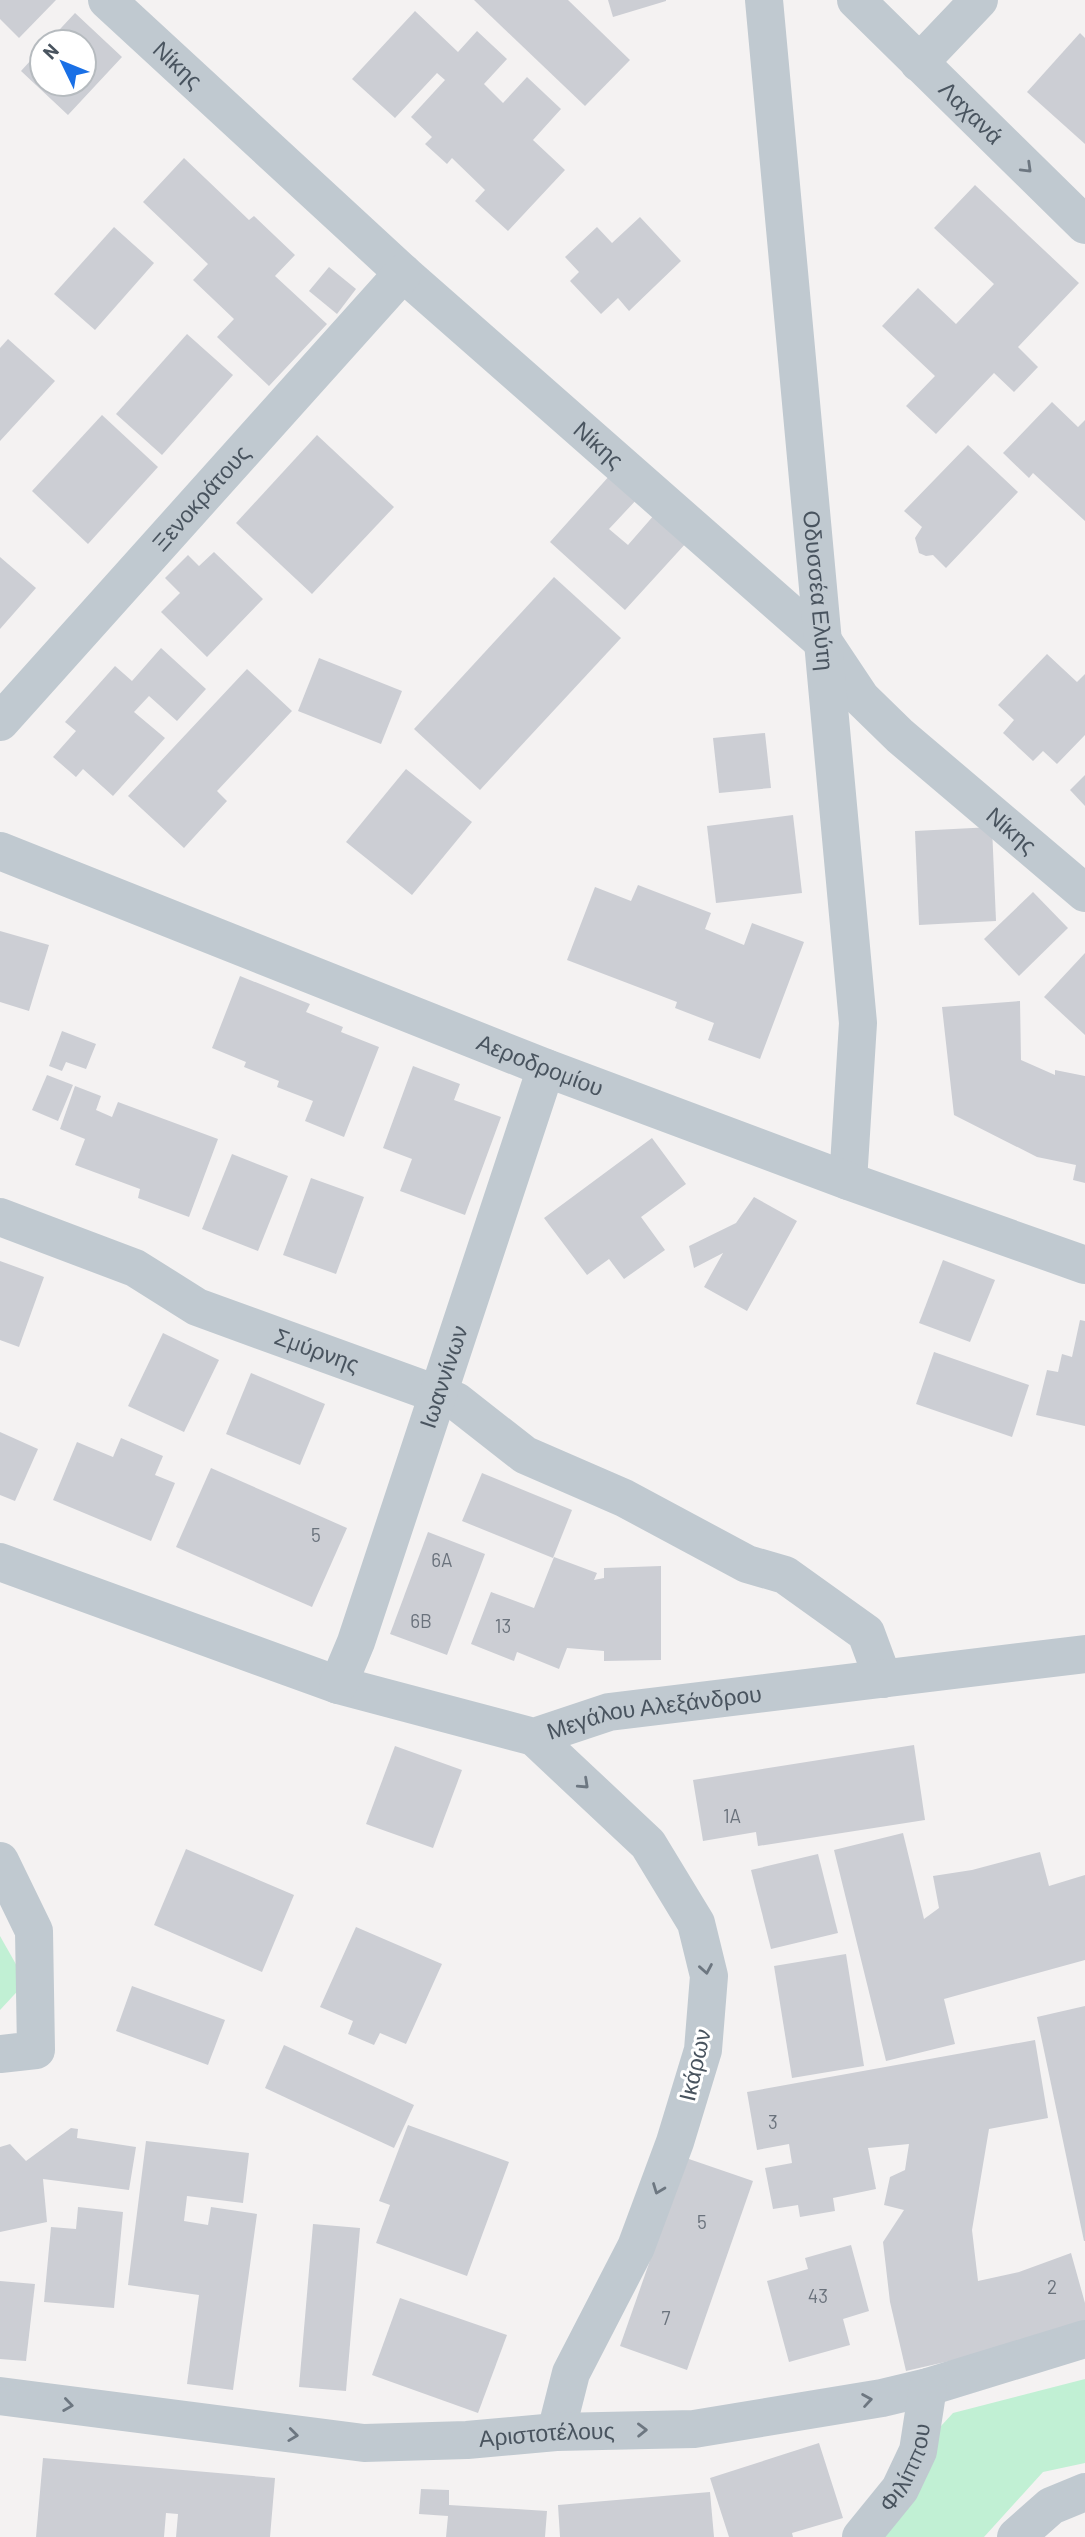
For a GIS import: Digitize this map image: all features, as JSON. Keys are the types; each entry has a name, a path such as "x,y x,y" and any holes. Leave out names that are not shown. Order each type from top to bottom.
{"street":[{"name":"Νίκης","path":"107,0 403,273 825,644 861,698 900,736 1085,893"},
{"name":"Οδυσσέα Ελύτη","path":"764,0 858,1023 848,1181"},
{"name":"Λαχανά","path":"856,0 1085,225"},
{"path":"919,63 979,0"},
{"name":"Ξενοκράτους","path":"0,722 403,273"},
{"name":"Αεροδρομίου","path":"0,851 546,1068 848,1181 1085,1265"},
{"name":"Ιωαννίνων","path":"338,1685 356,1642 546,1068"},
{"name":"Σμύρνης","path":"0,1217 135,1268 197,1307 456,1401 525,1455 624,1499 747,1564 785,1575 866,1633 883,1679"},
{"name":"Μεγάλου Αλεξάνδρου","path":"0,1562 338,1685 534,1737 609,1712 1085,1654"},
{"name":"Ικάρων","path":"534,1737 648,1844 696,1923 709,1976 703,2050 675,2143 636,2247 571,2373 556,2432"},
{"path":"0,1861 34,1931 36,2050 0,2054"},
{"name":"Αριστοτέλους","path":"0,2396 364,2443 467,2440 556,2432 694,2429 882,2398 928,2387 1085,2339"},
{"name":"Φιλίππου","path":"861,2537 900,2489 918,2451 928,2387"},
{"path":"1016,2537 1051,2506 1085,2492"}],"green space":[{"path":"0,1936 26,1982 0,2010"},
{"path":"1085,2379 1085,2463 1043,2472 984,2537 861,2537 918,2451 953,2413"}],"building":[{"path":"0,0 56,0 19,38 0,19"},
{"path":"474,0 568,0 630,60 585,106"},
{"path":"608,0 666,0 666,1 613,17"},
{"path":"415,11 458,52 477,31 507,59 484,84 503,103 527,77 561,109 533,140 565,170 508,231 475,201 485,190 452,158 447,164 425,144 432,137 411,117 445,80 437,73 395,118 352,79"},
{"path":"75,13 91,28 61,28"},
{"path":"1080,33 1085,38 1085,144 1027,92"},
{"path":"98,35 122,57 98,83"},
{"path":"28,63 28,78 21,71"},
{"path":"50,98 84,98 68,115"},
{"path":"184,158 249,220 254,216 295,255 275,276 327,324 269,386 217,337 234,319 193,280 208,264 143,202"},
{"path":"975,185 1079,283 1018,347 1038,367 1014,392 994,373 936,434 906,406 935,376 882,326 918,288 956,324 994,284 934,228"},
{"path":"640,217 681,261 629,311 618,298 601,314 570,281 579,272 565,257 597,227 612,243"},
{"path":"114,227 154,263 95,330 54,294"},
{"path":"329,267 356,289 337,314 309,291"},
{"path":"187,334 233,375 162,455 116,414"},
{"path":"8,339 55,381 0,441 0,348"},
{"path":"1052,402 1078,427 1085,420 1085,521 1033,473 1029,478 1003,453"},
{"path":"102,415 158,467 88,544 32,491"},
{"path":"317,435 394,507 312,594 236,523"},
{"path":"968,445 1018,492 946,568 933,555 919,553 915,538 922,527 904,511"},
{"path":"611,474 638,498 609,529 628,545 655,514 687,542 625,610 550,542"},
{"path":"214,552 263,599 207,657 161,612 180,593 165,578 188,555 199,566"},
{"path":"0,557 36,588 0,629"},
{"path":"554,577 621,638 480,790 414,729"},
{"path":"161,648 206,689 177,721 149,696 134,712 165,738 113,796 83,769 76,777 53,757 76,731 65,722 115,666 132,681"},
{"path":"1047,654 1077,682 1085,674 1085,735 1057,764 1043,751 1033,761 1003,733 1014,720 998,705"},
{"path":"319,658 402,691 381,744 298,711"},
{"path":"247,669 292,711 217,791 227,801 184,848 128,796"},
{"path":"765,733 771,788 719,793 713,738"},
{"path":"406,769 472,822 412,895 346,842"},
{"path":"1085,775 1085,806 1070,790"},
{"path":"793,815 802,893 716,903 707,826"},
{"path":"992,827 996,921 919,925 915,831"},
{"path":"638,885 711,913 705,929 744,945 752,923 804,942 760,1059 708,1040 714,1023 675,1008 677,1002 567,960 595,887 631,901"},
{"path":"1033,892 1068,928 1019,976 984,939"},
{"path":"0,931 49,945 29,1011 0,1002"},
{"path":"1085,953 1085,1035 1044,997"},
{"path":"240,976 310,1004 306,1012 343,1027 341,1032 379,1047 344,1137 305,1121 313,1101 277,1087 279,1081 244,1067 246,1062 212,1048"},
{"path":"1020,1001 1021,1060 1055,1075 1055,1070 1085,1076 1085,1183 1073,1180 1076,1165 1037,1157 954,1115 942,1007"},
{"path":"62,1031 96,1044 86,1069 66,1062 62,1071 49,1066"},
{"path":"413,1066 460,1084 454,1100 501,1117 465,1215 400,1191 412,1159 383,1148"},
{"path":"47,1075 73,1085 58,1121 32,1110"},
{"path":"75,1086 101,1096 96,1110 112,1117 118,1102 218,1139 189,1217 138,1198 140,1189 75,1165 85,1139 60,1129"},
{"path":"652,1138 686,1184 641,1217 665,1250 624,1279 609,1259 587,1275 544,1218"},
{"path":"232,1154 288,1176 258,1251 202,1229"},
{"path":"311,1178 364,1197 336,1274 283,1255"},
{"path":"754,1197 797,1221 747,1311 704,1287 723,1253 694,1268 689,1246 736,1223"},
{"path":"943,1260 995,1280 970,1342 919,1323"},
{"path":"0,1261 44,1277 19,1347 0,1340"},
{"path":"1080,1320 1085,1321 1085,1426 1036,1415 1047,1370 1058,1372 1062,1354 1072,1357"},
{"path":"163,1333 219,1360 184,1432 128,1406"},
{"path":"934,1352 1029,1385 1012,1437 916,1404"},
{"path":"251,1373 325,1404 300,1465 226,1434"},
{"path":"0,1432 38,1449 15,1501 0,1495"},
{"path":"121,1438 163,1456 155,1475 175,1483 151,1541 53,1500 77,1442 113,1457"},
{"path":"211,1468 347,1528 312,1607 176,1547"},
{"path":"482,1473 572,1510 553,1558 462,1521"},
{"path":"428,1532 485,1554 447,1655 390,1634"},
{"path":"554,1557 597,1573 594,1580 604,1578 604,1568 661,1566 661,1660 604,1661 604,1651 567,1648 559,1669 517,1652 514,1661 471,1644 491,1592 534,1608"},
{"path":"914,1745 925,1820 758,1846 756,1832 703,1841 693,1780"},
{"path":"395,1746 462,1770 433,1848 366,1824"},
{"path":"903,1833 924,1919 939,1908 933,1876 972,1870 1040,1852 1049,1886 1085,1875 1085,1960 944,1999 955,2044 886,2061 834,1850"},
{"path":"186,1849 294,1895 262,1972 154,1925"},
{"path":"818,1854 838,1933 771,1949 751,1870"},
{"path":"356,1927 442,1964 406,2044 380,2033 374,2045 348,2034 353,2021 320,2007"},
{"path":"846,1954 864,2066 792,2078 774,1966"},
{"path":"132,1986 225,2020 208,2065 116,2031"},
{"path":"1085,2006 1085,2241 1084,2241 1037,2017"},
{"path":"1035,2040 1048,2118 989,2129 972,2230 978,2281 1019,2272 1071,2253 1085,2303 1085,2330 906,2371 890,2302 883,2242 904,2210 884,2205 890,2177 905,2170 909,2144 868,2148 876,2189 833,2198 835,2211 800,2217 798,2205 773,2209 765,2168 792,2163 789,2144 757,2150 747,2092"},
{"path":"284,2045 414,2105 394,2148 265,2088"},
{"path":"408,2125 509,2162 467,2276 376,2243 390,2205 379,2201"},
{"path":"71,2128 78,2129 77,2138 136,2147 129,2190 43,2179 47,2222 0,2232 0,2147 10,2144 26,2161"},
{"path":"146,2141 249,2153 243,2203 187,2196 184,2221 208,2225 211,2207 257,2214 233,2390 187,2384 199,2295 128,2285"},
{"path":"686,2158 753,2181 687,2370 620,2346"},
{"path":"78,2207 123,2212 114,2308 44,2302 51,2227 76,2229"},
{"path":"313,2224 360,2228 346,2391 299,2387"},
{"path":"851,2245 869,2311 843,2319 850,2345 789,2362 767,2281 808,2269 805,2258"},
{"path":"0,2281 35,2284 26,2361 0,2359"},
{"path":"400,2298 507,2335 478,2413 372,2375"},
{"path":"819,2443 843,2518 792,2533 793,2537 729,2537 710,2478"},
{"path":"43,2458 275,2478 270,2537 176,2537 178,2514 166,2513 164,2537 36,2537"},
{"path":"421,2489 449,2490 449,2505 547,2511 545,2537 446,2537 448,2516 419,2514"},
{"path":"710,2492 714,2537 560,2537 558,2505"}]}
